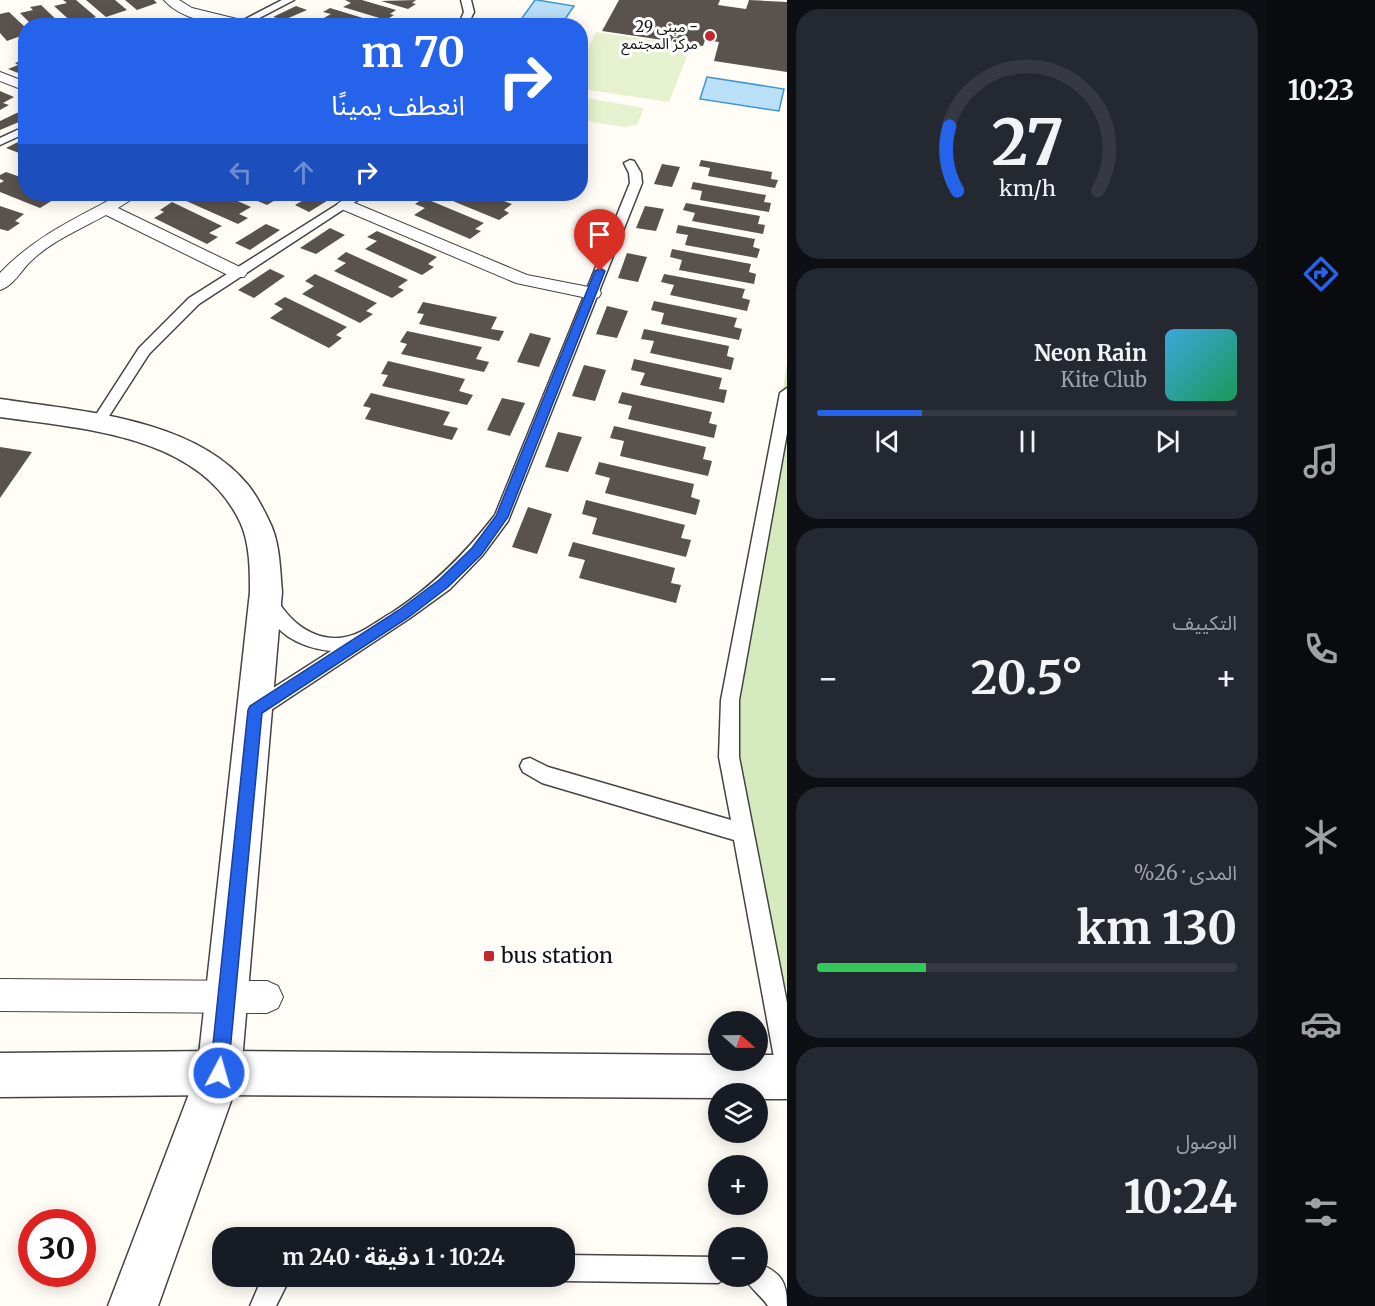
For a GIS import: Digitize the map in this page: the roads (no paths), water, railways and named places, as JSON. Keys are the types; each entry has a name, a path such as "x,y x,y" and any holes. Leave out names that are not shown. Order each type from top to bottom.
{"street":[{"path":"170,0 187,10 216,18"},
{"path":"0,76 18,84"},
{"path":"0,284 26,256 42,244 118,201"},
{"path":"345,204 522,279 591,293"},
{"path":"105,208 238,273"},
{"path":"0,408 97,424 143,434 181,447 211,465 238,491 256,524 264,555 266,592 219,1073 126,1303"},
{"path":"0,995 267,997"},
{"path":"0,1075 219,1073 787,1077"}],"lane":[{"path":"255,18 289,0"},
{"path":"466,0 469,12 466,18"},
{"path":"0,142 18,133"},
{"path":"255,710 373,634 444,584 476,552 502,517 636,183 635,172 630,163"},
{"path":"97,424 144,351 194,301 350,201"},
{"path":"787,393 730,700 729,757 787,1063"},
{"path":"266,592 273,613 290,631 303,638 336,644 353,642 373,634"},
{"path":"530,766 542,774 742,833"},
{"path":"575,1268 708,1270"},
{"path":"768,1283 784,1306"},
{"path":"263,1306 271,1287"}],"water":[{"path":"535,0 574,6 566,18 522,18"},
{"path":"707,77 784,89 779,111 700,99"}],"place":[{"name":"مبنى 29 - مركز المجتمع","path":"710,36"},
{"name":"bus station","path":"489,956"}]}
